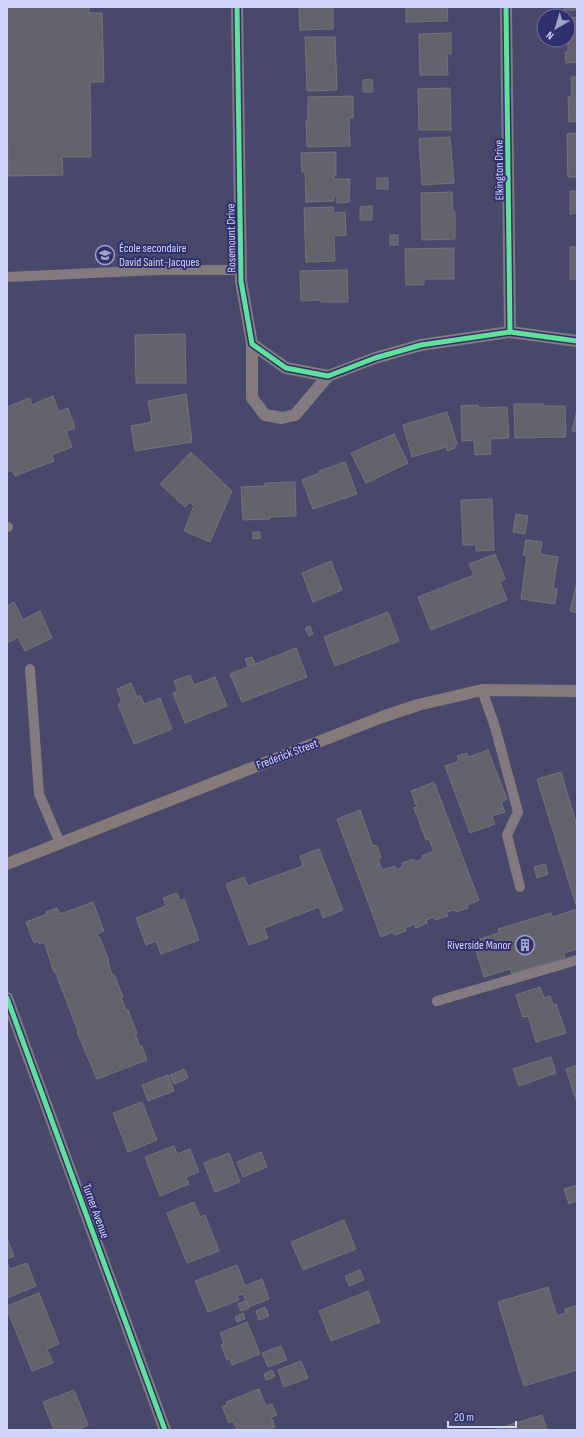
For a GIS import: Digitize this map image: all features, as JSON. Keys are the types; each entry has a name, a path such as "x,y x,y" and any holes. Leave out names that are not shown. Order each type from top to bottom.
{"main road":[{"name":"Frederick Street","path":"7,864 382,717 418,705 482,690 577,692"}],"street":[{"name":"Rosemount Drive","path":"237,7 241,281 252,344 252,398 265,415 282,418 294,415 328,376 375,358 421,345 510,332 577,341"},
{"name":"Elkington Drive","path":"506,7 510,332"},
{"path":"252,344 286,368 328,376"},
{"name":"Turner Avenue","path":"7,998 165,1430"}],"lane":[{"path":"7,278 158,270 241,270"},
{"path":"30,669 39,794 60,843"},
{"path":"482,690 495,727 518,812 507,835 520,887"},
{"path":"437,1002 577,960"}],"building":[{"path":"7,7 89,7 89,13 102,13 104,82 90,82 91,157 62,157 63,175 8,176"},
{"path":"299,7 333,7 333,29 300,30"},
{"path":"406,7 447,7 448,21 406,22"},
{"path":"577,7 577,10 576,8 564,8"},
{"path":"576,17 577,62 566,63 565,52 568,52 568,48 576,48"},
{"path":"451,33 451,54 447,54 448,75 420,75 419,34"},
{"path":"305,37 335,37 337,90 307,91"},
{"path":"571,77 577,77 577,121 569,122 568,97 572,97"},
{"path":"372,79 373,92 363,92 363,80"},
{"path":"450,88 451,130 419,130 418,89"},
{"path":"353,96 353,118 349,118 350,146 307,147 306,120 308,120 308,97"},
{"path":"577,133 577,177 568,177 567,134"},
{"path":"450,137 454,183 422,185 419,139"},
{"path":"336,152 336,175 334,175 334,179 350,179 349,202 337,203 337,196 334,196 334,201 306,202 305,172 302,172 301,153"},
{"path":"377,178 388,178 388,189 377,189"},
{"path":"570,191 577,191 577,213 570,214"},
{"path":"452,192 453,212 455,212 455,239 422,240 421,193"},
{"path":"372,206 372,220 360,220 360,207"},
{"path":"333,207 334,213 345,212 346,235 334,236 335,261 306,262 304,208"},
{"path":"390,235 398,235 398,245 390,245"},
{"path":"570,247 577,247 577,279 570,279"},
{"path":"454,248 454,279 424,279 424,285 406,285 405,249"},
{"path":"347,270 348,302 321,302 321,300 301,301 300,271"},
{"path":"185,334 186,383 136,383 135,335"},
{"path":"186,394 192,442 135,451 131,426 152,422 148,401"},
{"path":"53,396 59,412 68,408 75,428 66,431 72,447 52,455 54,461 15,476 12,470 7,472 7,407 30,398 32,405"},
{"path":"514,404 565,406 566,437 515,438"},
{"path":"478,405 479,408 507,407 509,438 490,439 491,454 475,455 474,440 462,441 461,406"},
{"path":"577,409 577,432 572,431"},
{"path":"447,412 457,444 455,444 455,448 447,451 446,447 412,457 403,425"},
{"path":"394,434 408,463 366,483 351,453"},
{"path":"191,452 232,491 210,542 184,531 194,506 190,502 185,507 160,484"},
{"path":"345,462 357,494 313,509 302,480 319,473 319,471"},
{"path":"295,482 296,516 243,520 241,487 265,486 265,483"},
{"path":"492,499 494,550 476,551 476,545 463,545 461,500"},
{"path":"516,514 528,516 525,534 513,532"},
{"path":"253,532 260,532 260,538 253,539"},
{"path":"526,540 542,542 540,554 558,557 553,588 557,589 555,604 521,599 527,556 523,555"},
{"path":"495,554 505,579 500,582 507,600 431,630 418,597 474,575 469,564"},
{"path":"331,561 342,590 313,602 302,573"},
{"path":"577,583 577,613 570,611"},
{"path":"14,602 23,620 40,611 52,638 25,651 18,637 7,643 7,606"},
{"path":"388,612 399,641 335,666 324,637"},
{"path":"310,626 313,634 309,636 305,628"},
{"path":"296,648 307,677 242,702 230,674"},
{"path":"252,657 255,663 248,666 245,659"},
{"path":"190,675 194,685 215,677 227,706 185,723 173,693 178,691 174,681"},
{"path":"131,683 137,697 140,695 144,704 160,698 172,729 134,744 118,704 122,702 117,689"},
{"path":"488,750 507,799 501,802 505,812 492,816 495,824 470,833 445,766 459,761 457,756 467,753 468,757"},
{"path":"561,772 577,826 577,908 537,779"},
{"path":"434,782 479,900 467,905 468,908 456,912 455,910 446,912 448,916 435,920 434,917 426,920 427,923 416,928 414,924 405,928 406,931 395,935 393,932 381,937 337,819 360,810 373,846 377,845 381,858 378,858 382,870 395,866 396,869 403,867 402,863 414,859 415,862 423,859 422,856 434,851 429,839 426,840 414,808 417,807 411,791"},
{"path":"319,849 343,910 323,918 319,907 264,928 268,938 249,945 226,884 244,877 248,886 303,866 300,856"},
{"path":"545,864 548,874 537,878 534,867"},
{"path":"177,893 180,901 184,899 199,940 161,954 156,941 146,945 136,918 166,906 163,898"},
{"path":"93,902 104,931 97,934 109,961 112,975 114,974 123,997 121,997 126,1010 128,1010 137,1033 135,1034 140,1046 142,1046 147,1060 97,1079 77,1032 78,1031 55,971 54,972 44,942 39,944 38,941 34,943 26,922 47,914 46,912 57,908 60,914"},
{"name":"Riverside Manor","path":"577,909 577,949 564,953 565,957 512,974 510,969 484,977 473,941 499,933 498,929 551,913 553,917"},
{"path":"540,987 544,998 550,996 553,1005 556,1004 566,1033 536,1042 528,1016 523,1017 516,995"},
{"path":"551,1057 556,1073 519,1086 513,1069"},
{"path":"577,1065 577,1103 566,1069"},
{"path":"185,1069 188,1078 174,1084 170,1075"},
{"path":"168,1075 174,1091 148,1101 142,1085"},
{"path":"142,1102 157,1140 128,1152 113,1113"},
{"path":"174,1146 177,1154 190,1149 199,1172 186,1177 189,1184 160,1196 145,1157"},
{"path":"261,1152 267,1167 243,1177 237,1162"},
{"path":"229,1153 240,1182 215,1192 204,1163"},
{"path":"577,1185 577,1201 569,1204 564,1189"},
{"path":"194,1202 200,1217 205,1215 219,1251 187,1263 167,1213"},
{"path":"344,1220 356,1249 303,1270 291,1242"},
{"path":"7,1238 14,1256 7,1259"},
{"path":"7,1262 10,1269 27,1263 36,1286 7,1298"},
{"path":"237,1265 245,1286 262,1279 269,1299 248,1307 243,1294 237,1296 239,1300 208,1312 195,1281"},
{"path":"360,1270 364,1280 349,1286 345,1276"},
{"path":"548,1287 557,1316 566,1313 565,1309 577,1305 577,1370 524,1386 498,1302"},
{"path":"368,1291 380,1322 331,1341 319,1311"},
{"path":"39,1293 59,1344 47,1349 53,1363 32,1371 7,1306"},
{"path":"246,1301 249,1308 241,1311 238,1304"},
{"path":"265,1307 269,1316 259,1320 256,1311"},
{"path":"243,1313 245,1319 237,1322 235,1317"},
{"path":"247,1322 260,1354 232,1365 230,1359 227,1360 221,1345 224,1344 220,1333"},
{"path":"281,1346 287,1360 268,1367 262,1353"},
{"path":"301,1361 308,1378 284,1387 278,1370"},
{"path":"272,1370 275,1377 266,1380 264,1374"},
{"path":"259,1389 266,1406 272,1404 277,1415 271,1417 275,1427 268,1430 237,1430 233,1421 229,1423 222,1406 227,1405 226,1402"},
{"path":"74,1390 88,1425 76,1430 54,1430 43,1402"},
{"path":"542,1415 547,1430 493,1430"}],"cycle path":[{"path":"237,7 241,281 252,344 286,368 328,376 375,358 421,345 510,332 577,341"},
{"path":"506,7 510,332"},
{"path":"7,998 165,1430"}],"place":[{"name":"École secondaire David Saint-Jacques","path":"105,255"},
{"name":"Riverside Manor","path":"525,945"}]}
